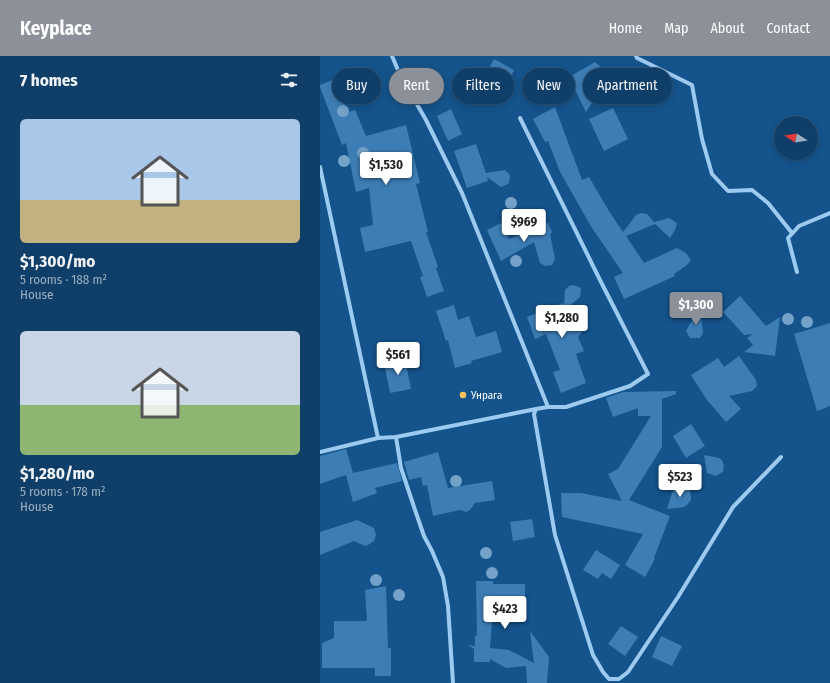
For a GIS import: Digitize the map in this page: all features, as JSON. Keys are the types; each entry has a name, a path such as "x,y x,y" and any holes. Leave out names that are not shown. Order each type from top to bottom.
{"street":[{"path":"392,56 400,76 426,120 462,193 548,407"},
{"path":"636,56 637,58 692,85 702,139 712,174 728,191 752,190 768,203 792,233"},
{"path":"320,452 378,438 396,436 536,409 566,407 630,386 648,374 520,118"},
{"path":"320,167 378,438"},
{"path":"797,272 788,238 799,226 830,214"},
{"path":"536,409 534,414 556,535 593,655 608,681 618,679 628,672 678,597 733,507 780,457"},
{"path":"396,436 401,468 424,536 443,577 448,606 453,683"}],"building":[{"path":"494,59 510,68 489,68"},
{"path":"595,62 602,68 585,68"},
{"path":"583,69 583,104 591,104 586,112 575,89 575,74"},
{"path":"332,80 332,104 345,104 348,112 355,110 366,136 406,125 420,183 416,184 428,232 426,232 438,267 436,268 444,291 427,297 420,277 423,276 411,241 365,252 360,228 373,225 369,188 356,192 346,143 342,145 320,85"},
{"path":"555,107 582,180 589,177 623,232 636,215 641,213 647,214 654,222 669,218 677,223 670,238 655,224 626,236 644,263 677,248 686,253 691,260 687,265 674,274 675,276 624,299 614,277 623,273 592,228 560,172 548,141 545,142 533,119"},
{"path":"613,108 628,139 604,151 589,119"},
{"path":"451,109 462,134 448,141 437,116"},
{"path":"476,144 486,173 505,170 510,177 508,184 501,187 487,177 488,181 467,188 454,151"},
{"path":"501,223 509,239 548,223 552,232 550,234 555,259 552,265 545,266 540,263 534,242 501,261 487,230"},
{"path":"573,285 581,288 580,297 567,308 583,328 578,337 584,351 576,354 586,383 561,393 553,372 560,370 546,334 535,339 527,317 563,303 564,305 565,290 569,286"},
{"path":"740,296 766,326 780,317 775,356 744,352 753,345 747,338 753,334 744,335 723,312"},
{"path":"454,305 458,320 469,316 476,337 496,331 502,352 471,361 472,363 455,368 448,340 446,341 436,311"},
{"path":"700,306 703,333 700,338 690,338 686,331"},
{"path":"830,323 830,406 817,411 794,334"},
{"path":"739,356 756,380 757,386 752,391 729,396 741,409 726,422 707,400 691,375 718,358 724,367"},
{"path":"405,359 411,389 390,393 384,363"},
{"path":"676,391 676,394 662,399 662,447 629,500 670,516 654,558 655,559 645,577 625,565 643,534 562,517 561,493 581,493 622,501 608,474 618,469 651,416 638,416 638,408 613,417 606,398 623,392"},
{"path":"691,424 705,446 686,458 673,436"},
{"path":"346,449 353,473 397,463 402,481 375,488 377,493 353,502 346,475 320,484 320,456"},
{"path":"438,452 448,488 492,481 495,500 475,503 470,510 466,512 460,510 433,516 427,485 423,486 421,477 409,480 404,462"},
{"path":"704,455 722,460 724,466 723,472 716,476 707,473"},
{"path":"680,487 690,489 691,500 684,507 667,509 672,493"},
{"path":"532,519 535,537 513,541 510,522"},
{"path":"357,520 374,528 376,535 374,541 365,546 354,541 320,555 320,532"},
{"path":"596,550 620,565 611,579 602,573 598,579 583,570"},
{"path":"476,581 493,581 493,584 525,584 525,610 493,609 490,648 509,650 534,663 530,631 549,657 547,683 527,683 526,666 506,668 490,659 490,662 474,662 474,649 468,645 475,646 475,635 477,636"},
{"path":"386,586 388,648 391,648 391,676 375,676 375,668 322,668 322,643 334,638 334,621 367,621 365,590"},
{"path":"621,626 638,637 625,656 608,644"},
{"path":"661,636 682,646 672,666 652,657"}],"place":[{"name":"Унрага","path":"463,395"}]}
